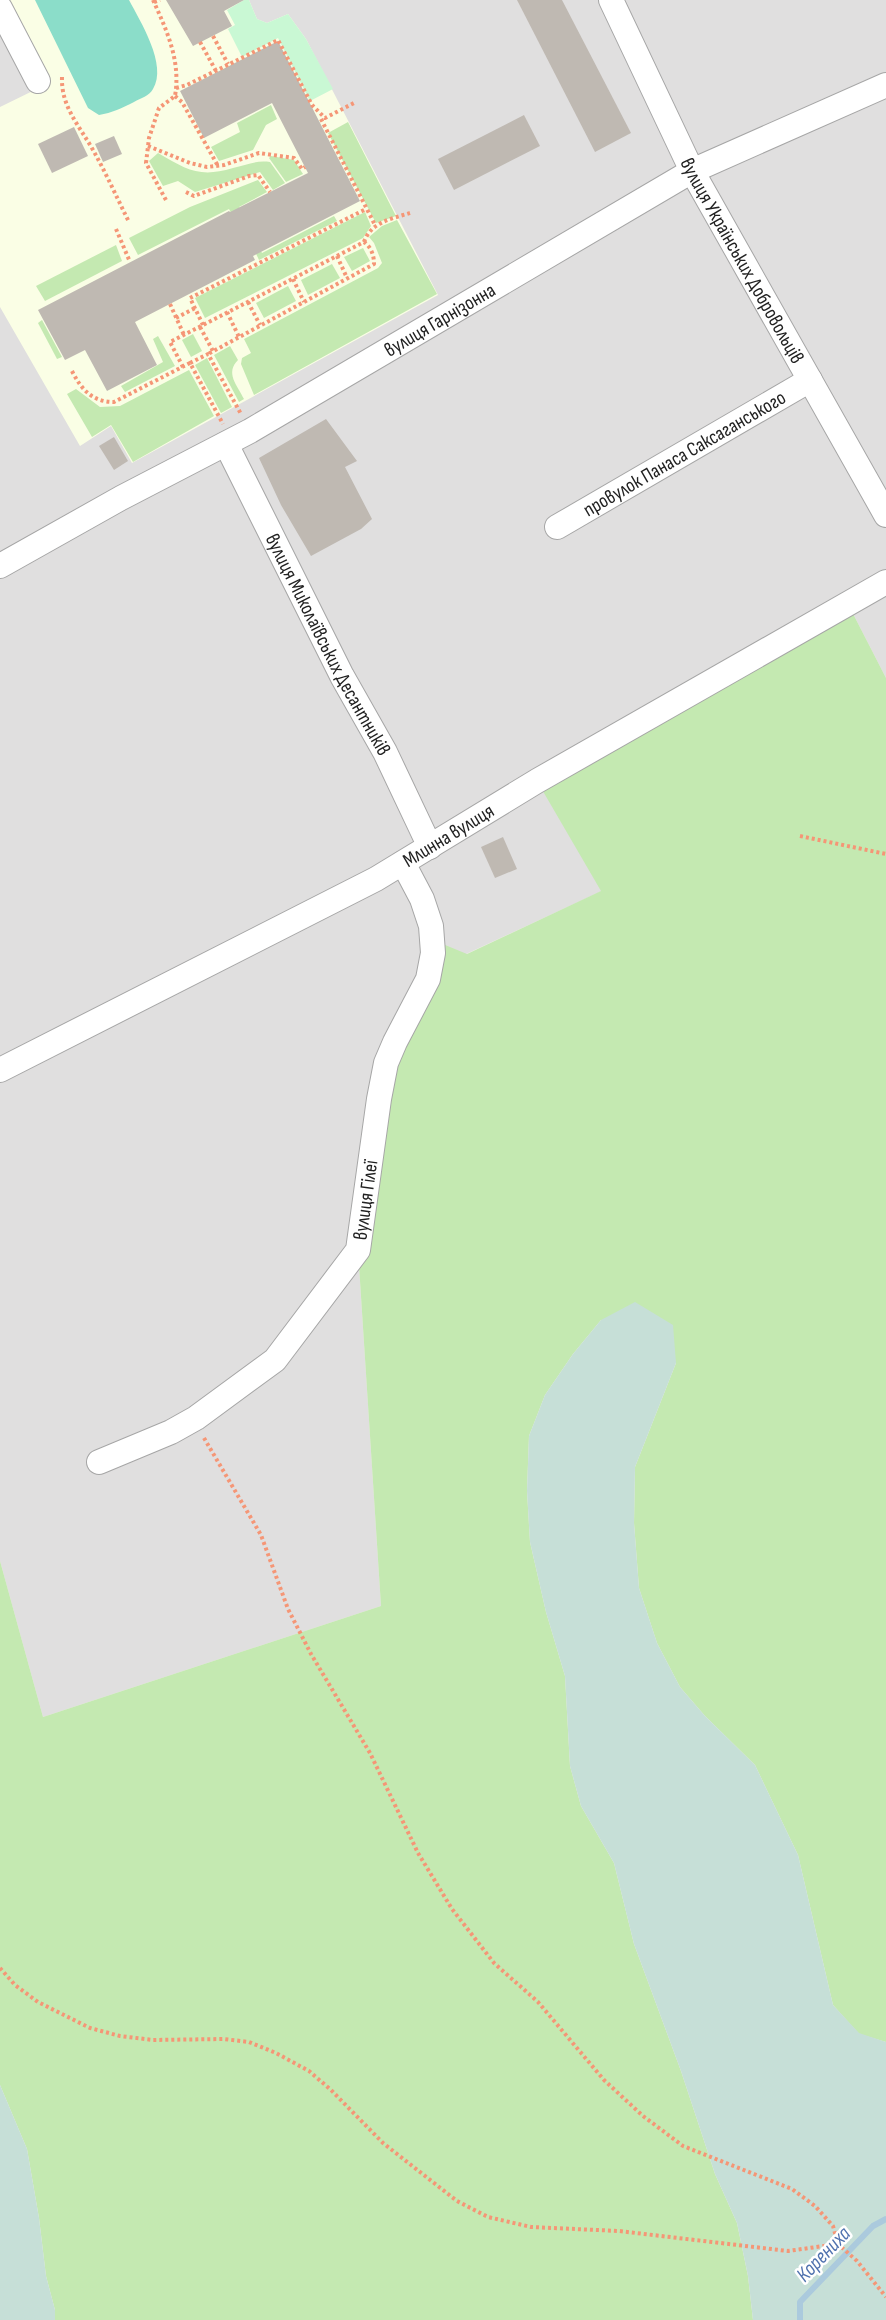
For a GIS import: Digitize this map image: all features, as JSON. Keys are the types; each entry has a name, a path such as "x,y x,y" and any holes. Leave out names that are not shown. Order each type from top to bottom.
{"street":[{"name":"вулиця Українських Добровольців","path":"611,0 692,171 886,514"},
{"path":"0,8 38,81"},
{"name":"вулиця Гарнізонна","path":"0,566 121,498 236,438 692,171 886,85"},
{"name":"провулок Панаса Саксаганського","path":"558,527 810,380"},
{"name":"вулиця Миколаївських Десантників","path":"236,438 342,676 385,752 430,847"},
{"name":"Млинна вулиця","path":"0,1070 376,879 537,781 886,582"},
{"name":"вулиця Гілеї","path":"99,1462 171,1432 196,1418 275,1360 358,1250 378,1099 386,1063 394,1042 428,979 433,953 431,926 422,899 403,863"}],"path":[{"path":"160,0 154,1 172,42 177,81 175,96 159,108 148,146 146,163 167,202"},
{"path":"213,36 228,64"},
{"path":"176,88 187,86 278,40 312,105 322,119 375,225"},
{"path":"200,42 216,71"},
{"path":"62,77 62,92 69,111 92,148 129,222"},
{"path":"175,96 182,102 218,166"},
{"path":"322,119 354,103"},
{"path":"148,146 190,163 207,167 218,166 259,153 294,158 302,169 305,168"},
{"path":"186,192 194,196 249,176 258,175 270,192"},
{"path":"236,438 211,352 190,298 366,209"},
{"path":"183,367 170,342 364,242 367,234 375,225 410,213"},
{"path":"116,229 130,262"},
{"path":"72,371 80,386 91,396 104,402 114,402 374,264 374,256 364,242"},
{"path":"337,256 347,278"},
{"path":"292,279 304,302"},
{"path":"248,302 260,325"},
{"path":"170,304 184,335"},
{"path":"176,318 195,308"},
{"path":"227,312 239,337"},
{"path":"190,363 236,438"},
{"path":"800,836 886,854"},
{"path":"196,1418 206,1442 261,1535 288,1609 310,1654 370,1753 418,1853 452,1909 494,1963 538,2002 604,2080 643,2116 683,2146 792,2189 815,2206 833,2226 838,2244 857,2261 886,2297"},
{"path":"0,1968 15,1985 38,2002 90,2028 120,2036 153,2040 224,2039 249,2042 276,2053 309,2071 383,2143 457,2201 488,2217 531,2227 619,2231 788,2251 838,2244"}],"shaded area":[{"path":"0,0 886,0 886,678 848,604 602,891 466,954 358,1250 381,1606 43,1717 0,1561"},
{"path":"2,0 249,0 257,19 267,23 288,14 306,39 438,295 132,463 111,426 80,446 0,307 0,107 47,84"},
{"path":"635,1302 673,1325 676,1363 635,1467 634,1523 639,1588 657,1643 680,1687 705,1716 755,1765 798,1855 833,2005 859,2033 886,2042 886,2320 753,2320 748,2276 737,2223 715,2174 681,2071 634,1944 614,1863 581,1806 570,1766 565,1676 546,1612 530,1542 527,1491 529,1436 545,1395 573,1354 601,1320"},
{"path":"0,2085 27,2149 55,2320 0,2320"}],"green space":[{"path":"35,0 129,0 151,43 155,56 157,79 153,89 134,102 108,113 99,115 88,108"},
{"path":"244,0 249,0 257,19 267,23 288,14 306,39 333,89 310,101 278,38 242,57 228,29 235,25 227,10"},
{"path":"271,105 277,119 266,125 253,150 219,161 211,147 240,132 237,123"},
{"path":"348,122 396,216 376,223 328,133"},
{"path":"158,153 186,168 202,172 221,171 256,162 270,162 285,183 273,190 260,172 195,192 178,181 163,186 149,161"},
{"path":"271,156 294,160 303,174 286,182 269,158"},
{"path":"258,180 267,192 239,207 248,224 239,228 229,209 138,255 129,238 190,207"},
{"path":"365,212 371,226 363,238 205,318 195,298"},
{"path":"334,216 337,221 259,260 249,239 254,237 262,253"},
{"path":"397,220 437,294 254,395 241,364 242,358 251,353 244,339 378,268 382,263 369,237 382,226"},
{"path":"116,245 122,261 45,301 36,286"},
{"path":"363,248 370,261 352,271 344,257"},
{"path":"332,264 340,278 308,295 301,280"},
{"path":"288,286 296,301 264,318 256,303"},
{"path":"42,320 62,357 57,359 38,323"},
{"path":"193,334 202,351 191,357 182,340"},
{"path":"158,336 175,366 125,392 121,386 163,362 153,339"},
{"path":"230,346 238,360 232,374 244,399 239,402 214,355"},
{"path":"207,358 232,407 221,413 195,365"},
{"path":"189,370 214,416 133,462 111,425 92,437 67,394 76,389 100,407 120,406"},
{"path":"848,604 886,678 886,2042 859,2034 833,2005 798,1855 755,1765 705,1716 680,1687 657,1643 639,1588 634,1523 635,1467 676,1363 601,1320 573,1354 545,1395 529,1436 527,1491 530,1542 546,1612 565,1676 570,1766 581,1806 614,1863 634,1944 681,2071 715,2174 737,2223 748,2276 753,2320 55,2320 27,2149 0,2085 0,1561 43,1717 381,1606 358,1250 371,1153 433,940 467,954 601,891 537,781"}],"building":[{"path":"166,0 244,0 224,11 232,26 193,46"},
{"path":"517,0 562,0 631,133 595,152"},
{"path":"278,41 360,201 253,256 255,260 135,322 157,365 107,391 85,350 65,360 38,310 229,211 308,173 272,103 204,138 180,91"},
{"path":"524,115 540,146 454,190 438,159"},
{"path":"74,127 88,156 52,173 38,144"},
{"path":"114,136 122,154 103,162 95,144"},
{"path":"326,419 357,461 345,467 372,519 361,529 311,556 281,505 259,458"},
{"path":"114,437 128,461 114,470 99,446"},
{"path":"503,837 517,869 495,878 481,847"}],"waterway":[{"name":"Корениха","path":"800,2320 800,2302 873,2226 886,2219"}]}
